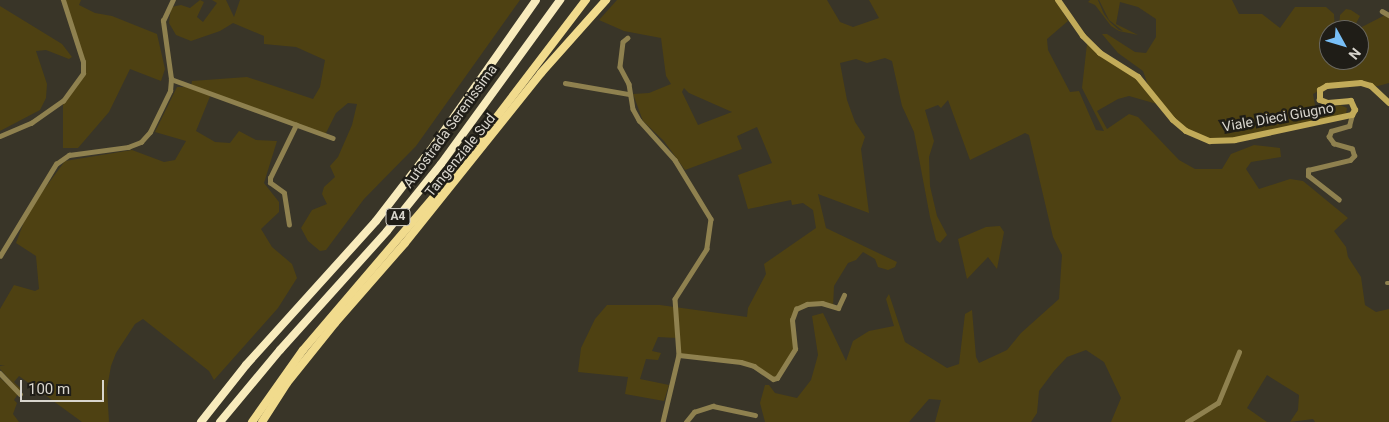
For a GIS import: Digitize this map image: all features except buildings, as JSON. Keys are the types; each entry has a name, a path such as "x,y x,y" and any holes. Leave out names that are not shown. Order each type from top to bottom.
{"highway":[{"name":"Autostrada Serenissima","path":"200,422 246,365 376,221 430,151 536,0"},
{"name":"Autostrada Serenissima","path":"220,422 386,231 440,164 560,0"},
{"name":"Tangenziale Sud","path":"252,422 303,350 454,173 586,0"},
{"name":"Tangenziale Sud","path":"262,422 287,383 459,178 541,73 606,0"},
{"path":"268,422 287,383"}],"main road":[{"name":"Viale Dieci Giugno","path":"1058,0 1089,43 1100,53 1138,76 1173,120 1197,136 1210,141 1235,140 1352,115 1355,110 1351,101 1322,102 1320,90 1326,86 1361,82 1371,86 1389,103"}],"street":[{"path":"0,136 31,123 63,101 83,73 83,62 63,0"},
{"path":"0,256 56,164 69,155 109,151 141,142 158,116 171,79 163,21 173,0"},
{"path":"1382,11 1389,15"},
{"path":"628,38 623,42 620,67 629,84 629,94 639,120 675,160 710,219 707,248 675,299 679,355 663,422"},
{"path":"171,79 333,138"},
{"path":"565,83 629,94"},
{"name":"Viale Dieci Giugno","path":"1339,200 1308,176 1308,170 1350,160 1354,156 1352,149 1334,144 1329,137 1331,131 1349,126 1352,115"},
{"path":"289,225 284,193 270,183 270,178 296,125"},
{"path":"679,355 741,362 754,366 773,379 777,378 795,349 792,320 796,309 807,304 822,303 838,308 844,295"},
{"path":"1187,422 1218,404 1239,352"},
{"path":"0,373 20,394"},
{"path":"686,422 694,412 714,406 755,415"}],"shaded area":[{"path":"63,0 81,0 79,5 95,13 112,16 157,34 165,69 161,81 130,69 109,112 78,148 63,148 63,101 83,73 83,62"},
{"path":"200,0 204,2 197,17 203,22 217,3 212,0 226,0 234,17 240,0 520,0 416,146 364,199 326,250 320,251 308,241 301,228 312,210 327,204 322,194 324,187 335,177 330,166 338,157 352,125 357,104 348,103 336,113 325,135 211,94 196,131 215,142 230,143 239,131 256,140 277,141 264,183 279,202 279,212 261,229 272,247 292,264 297,278 278,308 214,380 209,371 143,319 135,324 116,353 111,366 107,388 109,422 82,422 19,376 14,382 22,390 21,392 0,369 0,366 5,366 0,365 0,309 14,285 35,291 39,289 36,256 16,243 28,211 65,161 132,150 164,162 175,160 186,141 155,132 177,87 191,87 192,81 247,77 313,99 320,87 325,60 296,47 264,44 264,36 233,23 220,31 191,41 176,35 169,23 171,7 181,5 190,8"},
{"path":"617,0 827,0 840,22 853,27 879,18 869,0 1055,0 1068,21 1047,39 1048,50 1070,92 1079,91 1096,130 1104,131 1082,88 1087,44 1131,72 1157,104 1129,96 1118,99 1097,111 1107,129 1129,114 1138,117 1179,160 1195,169 1222,169 1231,154 1254,145 1280,148 1281,157 1251,162 1246,169 1259,189 1290,179 1303,181 1348,218 1334,231 1346,247 1348,257 1361,277 1365,305 1376,312 1389,309 1389,422 1315,422 1313,419 1290,422 1298,410 1299,395 1267,375 1247,408 1267,422 1111,422 1121,398 1104,362 1086,350 1067,357 1054,371 1039,391 1037,413 1031,422 935,422 941,400 929,399 909,422 765,422 760,403 765,385 769,385 775,393 797,398 811,380 818,355 812,316 823,313 846,361 853,341 869,331 894,326 886,299 889,294 905,342 947,368 959,364 965,314 972,310 976,357 979,363 1007,350 1021,333 1059,299 1062,255 1053,237 1029,135 1025,133 970,160 948,100 941,108 938,105 925,110 934,141 929,157 930,186 937,216 947,235 940,243 936,240 930,217 914,132 902,106 892,61 885,58 867,63 856,59 840,63 847,100 855,122 865,137 861,149 869,213 818,194 826,228 897,262 895,267 888,270 878,267 875,259 863,252 856,260 848,263 834,286 833,308 825,304 807,304 796,309 792,320 795,349 781,374 773,379 754,366 679,355 677,338 658,337 652,351 661,353 658,360 646,359 640,379 669,385 664,401 625,394 628,377 578,372 581,348 595,319 607,305 660,305 747,317 748,308 766,274 764,264 816,228 813,210 803,203 792,205 791,200 748,209 738,175 772,163 757,127 737,136 742,149 685,170 664,141 643,121 633,94 649,93 671,84 666,76 661,38 624,31 599,20","holes":["684,88 689,93 732,112 698,125 682,92"]},
{"path":"1090,0 1098,0 1110,22 1123,31 1109,20 1099,0 1232,0 1239,14 1262,14 1280,28 1295,7 1326,7 1334,14 1334,20 1319,20 1319,70 1369,70 1369,23 1389,13 1389,83 1378,86 1327,86 1313,94 1315,105 1331,108 1340,105 1347,108 1346,114 1235,140 1210,141 1186,131 1149,88 1143,71 1118,53 1102,34 1107,34 1135,52 1146,53 1156,37 1156,19 1138,7 1120,2 1116,24 1138,35 1119,31 1111,26 1095,5 1088,2"},
{"path":"0,6 62,44 72,57 69,59 46,50 36,51 47,84 46,98 40,110 0,131"},
{"path":"1346,9 1360,16 1358,20 1340,20 1340,15"},
{"path":"1000,226 1004,232 997,269 988,257 967,279 958,239 986,227"},
{"path":"0,378 18,394 14,400 17,403 13,414 19,422 0,422"}]}
